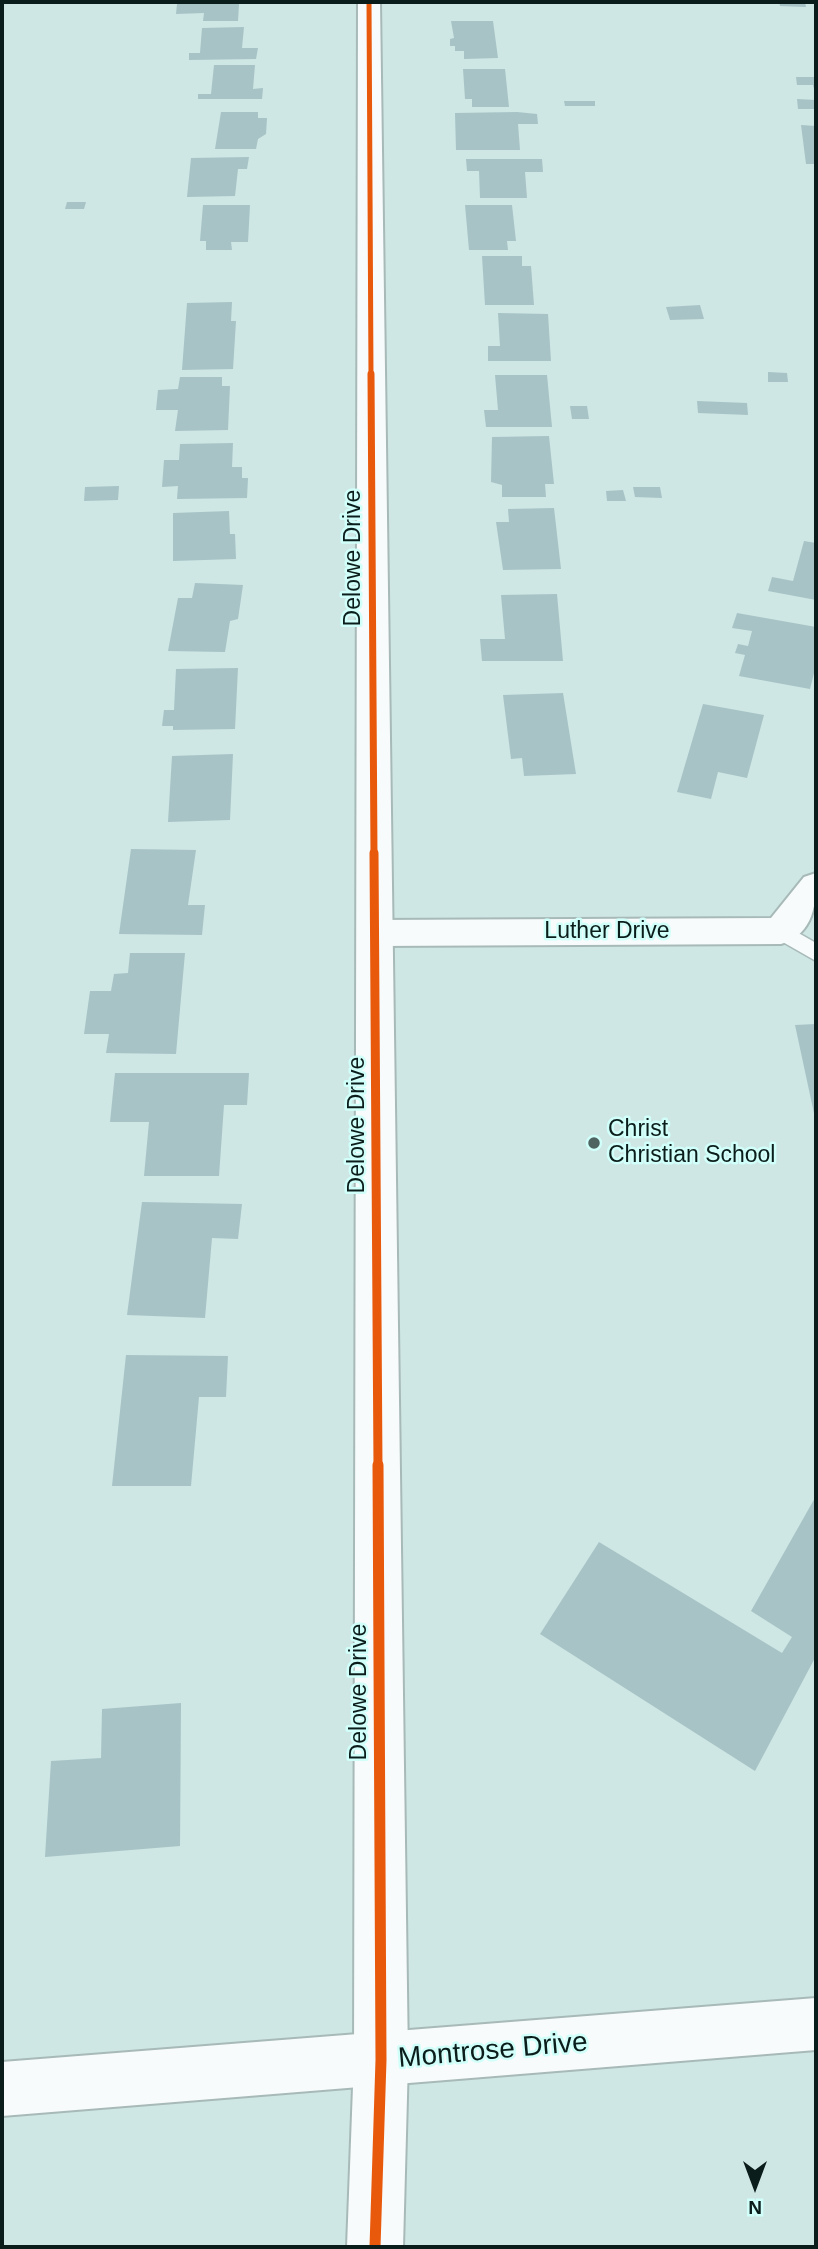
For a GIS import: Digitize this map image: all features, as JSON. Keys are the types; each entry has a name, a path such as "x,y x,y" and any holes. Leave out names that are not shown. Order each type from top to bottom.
{"street":[{"name":"Delowe Drive","path":"369,2 381,2060 375,2247"},
{"path":"781,931 816,886"},
{"name":"Luther Drive","path":"376,933 781,931"},
{"name":"Montrose Drive","path":"2,2089 816,2024"}],"lane":[{"path":"781,931 816,953"}],"building":[{"path":"779,2 805,2 806,7 780,6"},
{"path":"177,4 239,4 238,21 203,21 204,13 176,14"},
{"path":"451,21 493,21 498,58 464,59 464,51 455,51 455,46 450,46 450,39 454,38"},
{"path":"244,27 242,48 258,48 256,59 189,60 189,53 200,53 202,28"},
{"path":"214,65 255,65 253,89 263,88 262,99 198,99 198,94 211,94"},
{"path":"463,69 505,69 509,107 472,107 472,99 465,99"},
{"path":"796,77 816,77 816,97 813,85 797,85"},
{"path":"797,99 816,100 816,109 798,109"},
{"path":"564,101 595,101 595,106 565,106"},
{"path":"221,112 258,112 258,118 267,118 266,134 258,139 256,149 215,149"},
{"path":"455,113 537,114 538,124 518,124 520,150 456,150"},
{"path":"801,125 816,126 816,164 806,164"},
{"path":"249,157 247,169 238,169 235,196 187,197 191,158"},
{"path":"466,159 542,159 543,172 525,172 527,198 480,198 479,171 467,171"},
{"path":"67,202 86,202 84,209 65,209"},
{"path":"203,205 250,205 248,242 231,242 232,250 206,250 206,241 200,241"},
{"path":"465,205 512,205 516,241 507,241 508,250 469,250"},
{"path":"482,256 522,256 522,266 531,266 534,305 485,305"},
{"path":"232,302 231,321 236,321 233,369 182,370 187,303"},
{"path":"700,305 704,319 670,320 666,307"},
{"path":"498,313 548,314 551,361 488,361 488,346 500,346"},
{"path":"768,372 787,373 788,382 768,382"},
{"path":"495,375 547,375 552,427 486,427 484,410 498,410"},
{"path":"180,377 222,377 222,386 230,386 228,430 175,431 178,410 156,410 158,390 178,389"},
{"path":"697,401 747,403 748,415 698,413"},
{"path":"570,406 587,406 589,419 572,419"},
{"path":"549,436 554,484 545,484 546,497 502,497 502,485 491,482 492,437"},
{"path":"233,443 232,467 242,467 242,478 248,478 247,498 177,499 178,486 162,487 164,460 179,460 180,444"},
{"path":"119,486 118,500 84,501 85,487"},
{"path":"633,487 660,487 662,498 635,497"},
{"path":"623,490 626,501 607,501 606,491"},
{"path":"554,508 561,569 503,570 496,522 509,522 508,509"},
{"path":"229,511 230,534 235,534 236,559 173,561 173,513"},
{"path":"804,541 816,543 816,600 768,591 772,577 793,581"},
{"path":"195,583 243,585 238,619 230,621 225,652 168,651 178,598 192,598"},
{"path":"557,594 563,661 482,661 480,639 505,639 501,595"},
{"path":"737,613 816,627 816,665 810,689 739,676 745,655 735,653 738,644 748,646 752,631 732,628"},
{"path":"238,668 235,729 173,730 173,726 162,726 164,710 174,710 176,669"},
{"path":"563,693 576,774 524,776 522,758 511,759 503,695"},
{"path":"703,704 764,715 747,778 718,772 711,799 677,792"},
{"path":"233,754 230,820 168,822 172,756"},
{"path":"131,849 196,850 188,905 205,905 202,935 119,934"},
{"path":"130,953 185,953 176,1054 106,1053 109,1034 84,1034 90,991 111,991 114,974 128,973"},
{"path":"816,1024 816,1118 815,1118 795,1025"},
{"path":"115,1073 249,1073 247,1105 224,1105 219,1176 144,1176 149,1122 110,1122"},
{"path":"142,1202 242,1204 238,1239 212,1238 205,1318 127,1315"},
{"path":"126,1355 228,1356 226,1397 199,1397 191,1486 112,1486"},
{"path":"816,1496 816,1656 755,1771 540,1634 599,1542 782,1653 792,1637 751,1611"},
{"path":"181,1703 180,1846 45,1857 51,1761 101,1758 102,1709"}],"cycle path":[{"path":"369,2 381,2060 375,2247"}],"place":[{"name":"Christ Christian School","path":"594,1143"}]}
